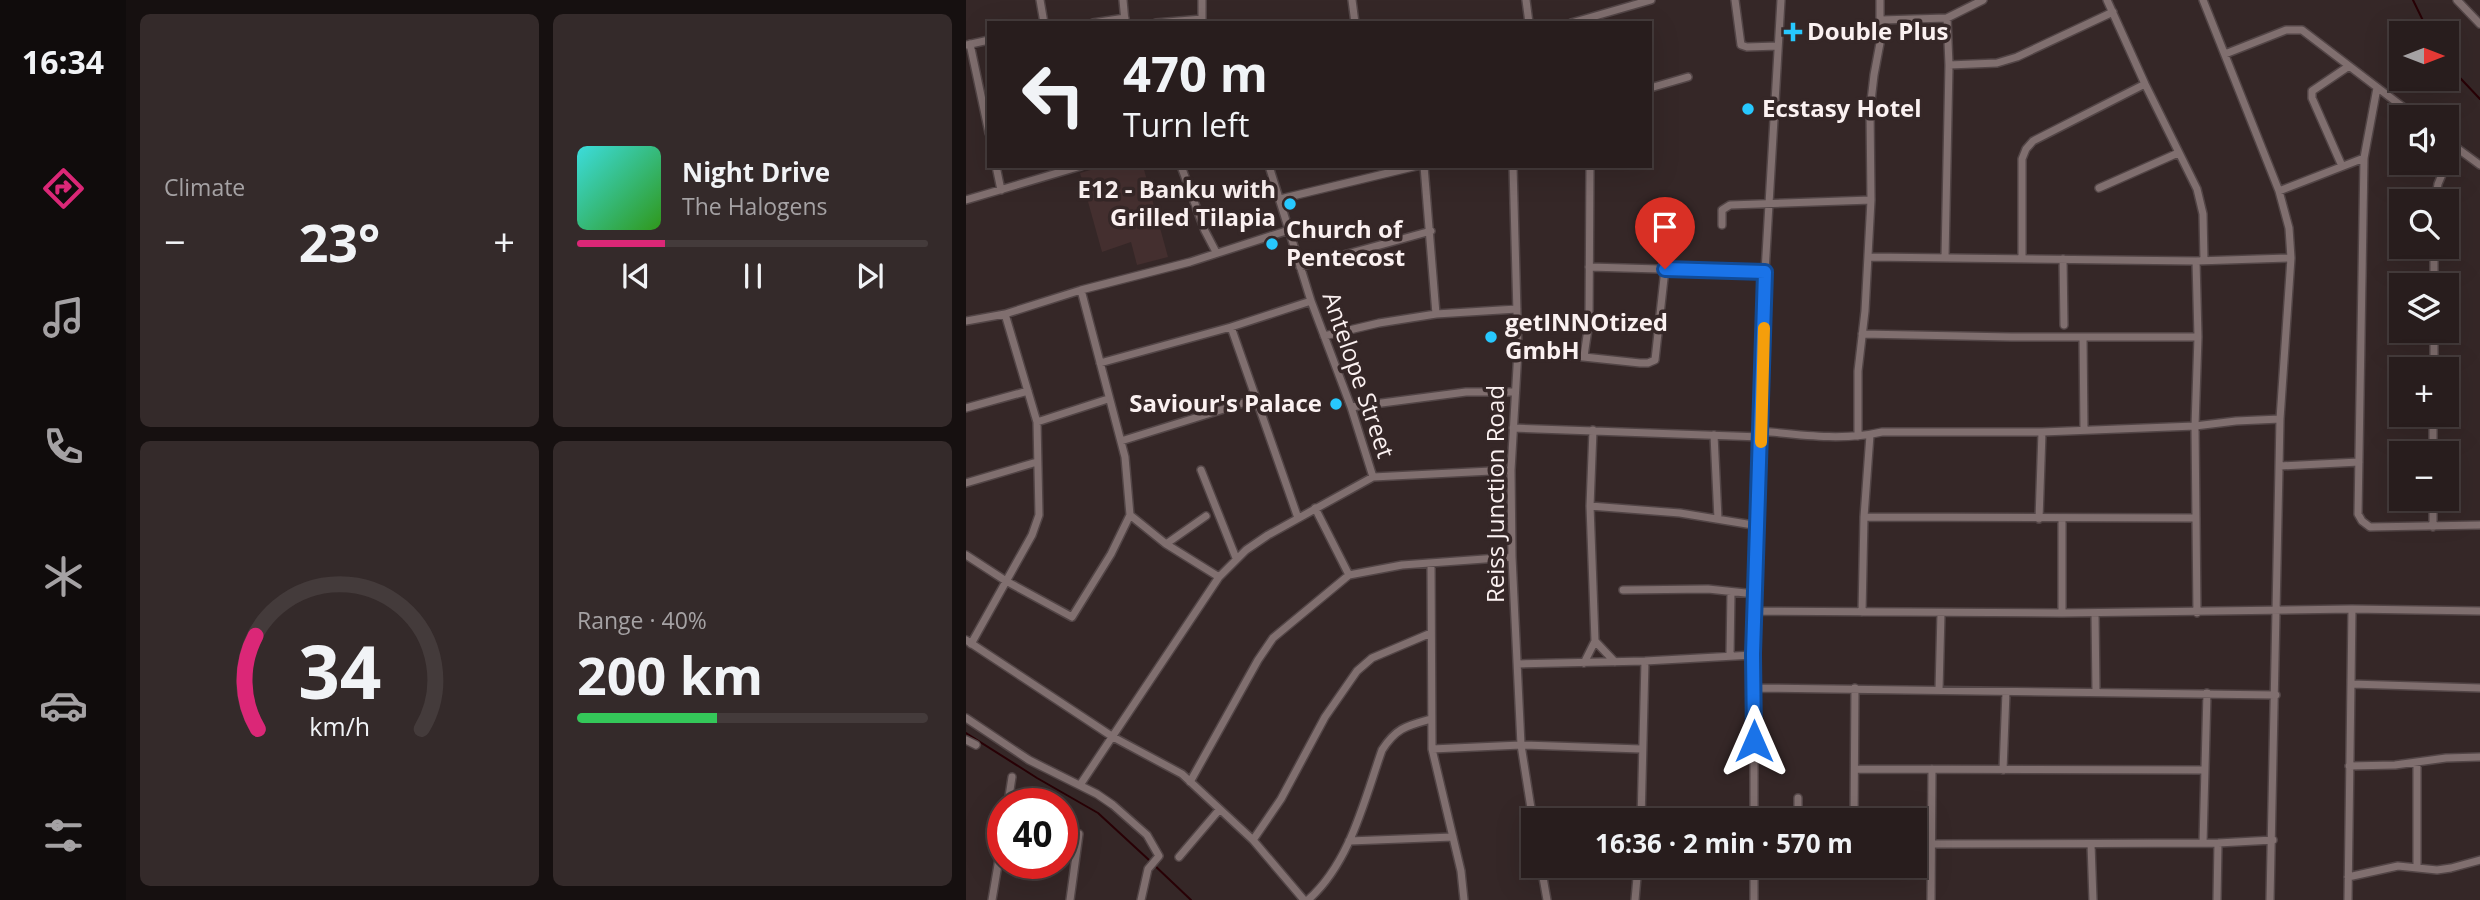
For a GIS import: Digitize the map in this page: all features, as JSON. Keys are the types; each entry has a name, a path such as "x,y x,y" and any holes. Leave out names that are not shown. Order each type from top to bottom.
{"street":[{"path":"1040,0 1044,21"},
{"path":"1124,0 1125,20"},
{"path":"1202,0 1202,21"},
{"path":"1352,0 1355,21"},
{"path":"1526,0 1529,21"},
{"path":"1578,21 1651,0"},
{"path":"1735,0 1741,44 1747,47 1778,46"},
{"path":"1754,808 1753,654 1765,272 1781,0"},
{"path":"1858,436 1858,372 1869,257 1870,110 1880,43 1880,0"},
{"path":"1881,20 1947,18 1983,0"},
{"path":"2108,0 2201,201 2195,426 2197,613"},
{"path":"2203,0 2279,191 2289,228 2291,258 2280,419 2270,900"},
{"path":"2457,0 2480,24"},
{"path":"1949,65 1997,63 2017,57 2113,12"},
{"path":"1945,258 1949,65 1947,18"},
{"path":"2225,54 2294,28 2302,30 2400,105"},
{"path":"987,40 968,44 987,125"},
{"path":"2342,166 2312,98 2312,92 2349,66"},
{"path":"1652,87 1688,78"},
{"path":"2022,258 2022,159 2026,149 2033,141 2145,84"},
{"path":"2377,88 2364,158 2358,513 2362,522 2370,527 2480,525"},
{"path":"2459,150 2480,166"},
{"path":"2098,188 2178,152"},
{"path":"2279,191 2364,158"},
{"path":"996,168 1001,190"},
{"path":"966,200 1074,168"},
{"path":"1182,168 1205,231 1216,252"},
{"name":"Antelope Street","path":"1270,168 1311,300 1351,407 1373,477"},
{"path":"1280,199 1409,168"},
{"path":"1424,168 1436,314"},
{"name":"Reiss Junction Road","path":"1513,168 1518,350 1511,470 1512,557 1521,745 1531,808"},
{"path":"1584,356 1589,322 1590,168"},
{"path":"1721,225 1724,207 1871,200"},
{"path":"966,321 1005,314 1080,290 1156,272 1289,230"},
{"path":"1300,267 1431,231"},
{"path":"1869,257 2200,260 2291,258"},
{"path":"2063,259 2064,325"},
{"path":"1589,267 1765,272"},
{"path":"1518,350 1640,363 1655,360 1665,269"},
{"path":"966,555 1006,581 1072,617 1111,554 1130,515 1121,441 1080,290"},
{"path":"1100,363 1231,327 1311,300"},
{"path":"1324,337 1379,323 1436,314 1517,309"},
{"path":"1005,314 1037,422 1039,514 1032,535 968,642 1112,737 1174,769 1253,840 1306,900 1326,882 1337,866 1349,841 1382,750 1390,738 1402,727 1431,719"},
{"path":"1231,327 1298,518"},
{"path":"1862,334 2198,337"},
{"path":"2083,337 2084,430"},
{"path":"966,408 1028,391"},
{"path":"1351,407 1466,392 1514,392"},
{"path":"1037,422 1108,399"},
{"path":"1121,441 1256,399"},
{"path":"1513,428 1714,435 1858,436 1882,432 2042,432 2195,426 2280,419"},
{"path":"1584,663 1595,641 1590,506 1593,430"},
{"path":"2039,519 2042,432"},
{"path":"1714,435 1718,519"},
{"path":"1862,612 1864,517 1870,435"},
{"path":"966,483 1037,462"},
{"path":"2280,466 2359,462"},
{"path":"1201,470 1236,558"},
{"path":"1080,785 1219,578 1236,558 1268,534 1373,477 1511,470"},
{"path":"1590,506 1680,513 1759,526"},
{"path":"1315,508 1349,575"},
{"path":"2433,511 2433,527"},
{"path":"1130,515 1166,544 1219,578"},
{"path":"1166,544 1206,516"},
{"path":"1864,517 2196,518"},
{"path":"2062,519 2062,613"},
{"path":"1190,782 1273,638 1349,575 1402,565 1512,557"},
{"path":"1431,563 1432,748 1461,871 1464,900"},
{"path":"1623,590 1708,589 1755,594"},
{"path":"1730,654 1731,592"},
{"path":"2348,900 2352,609"},
{"path":"1754,611 2480,611"},
{"path":"2095,612 2096,692"},
{"path":"1939,690 1941,613"},
{"path":"1253,840 1282,799 1325,717 1357,671 1372,658 1431,633"},
{"path":"1595,641 1615,662"},
{"path":"1518,664 1645,661 1753,654"},
{"path":"1641,808 1645,661"},
{"path":"2351,684 2480,688"},
{"path":"1753,688 2276,695"},
{"path":"1854,808 1855,688"},
{"path":"2004,770 2006,692"},
{"path":"2203,843 2207,694"},
{"path":"966,718 1029,760 1080,785 1113,806 1147,835 1158,851 1158,859 1149,868 1141,900"},
{"path":"966,740 976,745"},
{"path":"1432,748 1521,745 1641,748"},
{"path":"2349,766 2395,765 2480,757"},
{"path":"2417,762 2417,867"},
{"path":"1855,769 2204,770"},
{"path":"1931,900 1932,769"},
{"path":"1010,788 1012,777"},
{"path":"1798,798 1798,808"},
{"path":"1179,857 1219,810"},
{"path":"1070,900 1079,834"},
{"path":"1349,841 1453,837"},
{"path":"1931,844 2218,843 2273,840"},
{"path":"2217,900 2218,843"},
{"path":"2091,844 2093,900"},
{"path":"2348,877 2389,867 2437,870 2480,860"},
{"path":"1543,878 1547,900"},
{"path":"1635,900 1636,878"},
{"path":"1754,878 1754,900"},
{"path":"992,900 996,879"}],"shaded area":[{"path":"1097,168 1144,168 1168,257 1137,265 1131,242 1102,252 1080,173"}],"waterway":[{"path":"2413,0 2423,21"},
{"path":"2459,77 2480,99"},
{"path":"966,733 1098,813 1149,860"},
{"path":"1153,864 1191,900"}],"slow traffic":[{"path":"1761,442 1764,328"}],"place":[{"name":"Double Plus","path":"1793,32"},
{"name":"Ecstasy Hotel","path":"1748,109"},
{"name":"E12 - Banku with Grilled Tilapia","path":"1290,204"},
{"name":"Church of Pentecost","path":"1272,244"},
{"name":"getINNOtized GmbH","path":"1491,337"},
{"name":"Saviour's Palace","path":"1336,404"}],"route":[{"path":"1665,269 1765,272 1759,526 1754,611 1754,741"}]}
